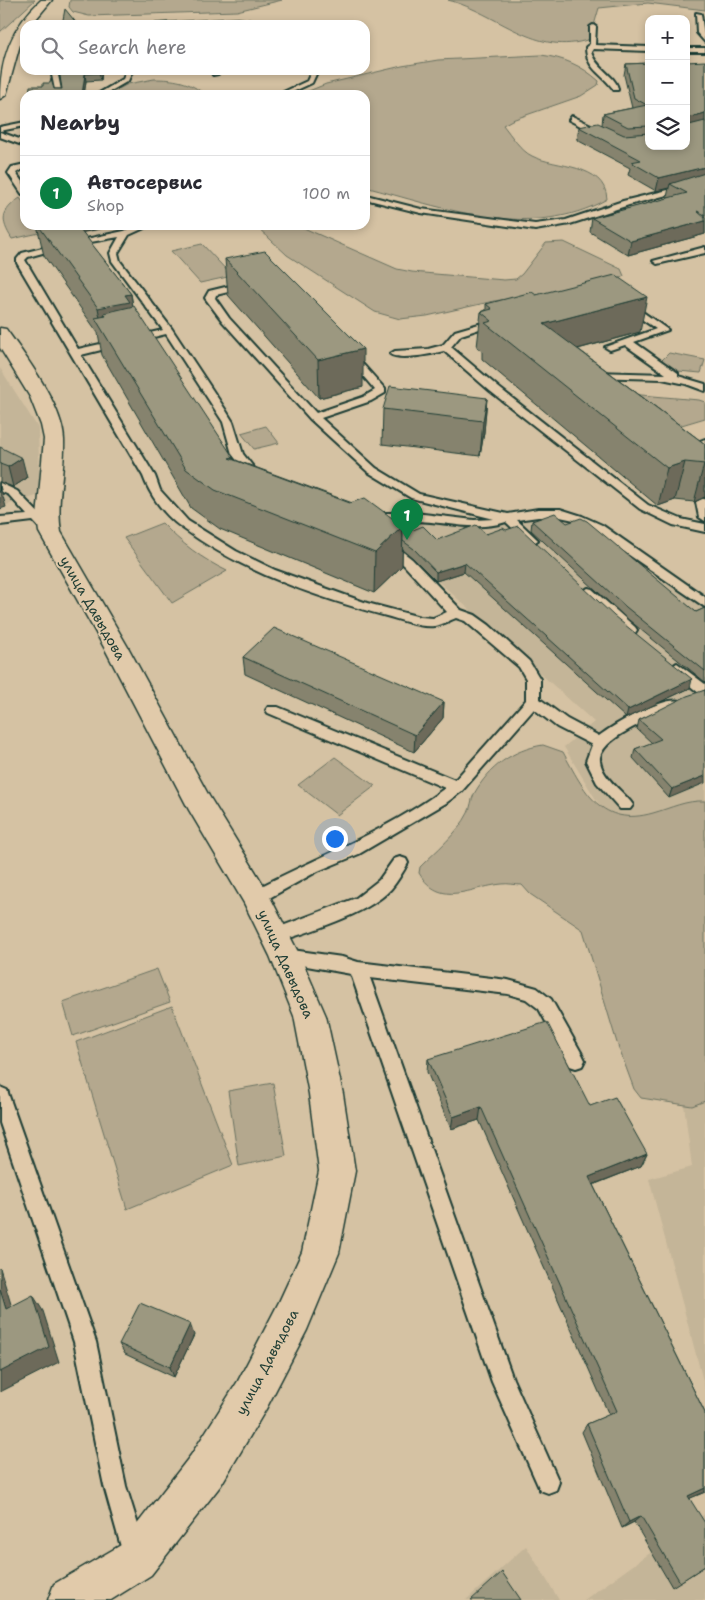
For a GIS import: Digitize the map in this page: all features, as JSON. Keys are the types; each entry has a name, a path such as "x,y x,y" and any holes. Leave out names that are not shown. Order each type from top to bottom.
{"street":[{"path":"28,20 47,0"},
{"path":"0,95 15,41 20,33"},
{"path":"0,42 15,41"},
{"name":"улица Давыдова","path":"0,333 33,388 52,428 54,440 48,518 44,525 117,649 199,803 256,897 280,946 310,1016 326,1094 337,1171 320,1253 293,1316 247,1403 206,1470 136,1560 70,1600"}],"lane":[{"path":"698,14 700,32 705,40"},
{"path":"593,27 593,44 588,52 590,63 608,76 616,89"},
{"path":"589,48 645,49"},
{"path":"690,50 705,50"},
{"path":"55,75 58,90"},
{"path":"108,90 126,80 128,75"},
{"path":"292,90 310,82 313,75"},
{"path":"572,118 611,138"},
{"path":"0,129 20,125"},
{"path":"0,134 20,142"},
{"path":"20,168 15,169 12,173 20,185"},
{"path":"370,198 421,211 535,227 559,224 626,203 705,183"},
{"path":"54,230 64,245"},
{"path":"134,230 25,255 21,259 21,263 149,476 154,490 162,502 173,514 199,535 271,573 372,608 420,621 434,622 456,613"},
{"path":"126,233 114,253 116,261 169,331 228,422 238,454 253,476 268,488"},
{"path":"657,261 705,250"},
{"path":"258,282 212,293 210,298 226,320 314,417 372,470 400,488 415,496 442,504 508,518 542,549"},
{"path":"610,347 663,330 618,301"},
{"path":"394,354 422,352 446,347 458,332 514,317"},
{"path":"74,353 169,331"},
{"path":"627,342 677,378"},
{"path":"314,417 367,399 381,391 342,347"},
{"path":"446,347 494,390 644,507 677,522 705,528"},
{"path":"583,370 596,376 662,375 705,388"},
{"path":"705,442 686,444 705,460"},
{"path":"0,486 13,493 44,525"},
{"path":"702,502 705,517"},
{"path":"256,897 312,867 353,850 441,799 457,787 533,701 533,679 524,664 484,628 470,618 456,613 408,562 370,533 362,516 415,517 474,524 492,523 538,513 560,514 584,520 705,603"},
{"path":"0,521 44,525"},
{"path":"577,581 639,637"},
{"path":"625,805 599,774 593,763 593,755 600,743 644,716 690,698 704,690 668,660"},
{"path":"533,701 562,723 600,743"},
{"path":"273,710 457,787"},
{"path":"280,946 362,903 385,885 400,863"},
{"path":"280,946 358,969 508,987 531,993 545,1004 576,1060"},
{"path":"358,969 503,1382 548,1482"},
{"path":"0,1096 85,1342 115,1486 136,1560"}],"shaded area":[{"path":"0,0 35,0 0,32"},
{"path":"70,0 282,0 237,11 89,16 73,12 69,7"},
{"path":"448,0 705,0 705,10 648,3 599,8 590,39 570,43 552,43 518,31 466,6"},
{"path":"541,55 565,60 586,71 599,81 598,85 581,96 512,120 503,125 528,154 542,160 577,168 598,179 604,187 607,199 578,212 548,218 517,219 486,217 455,211 370,188 370,90 311,90 326,84 402,66 438,60"},
{"path":"154,79 168,80 181,82 199,90 117,90 128,84"},
{"path":"20,198 20,230 43,230 44,232 12,239 4,221 4,216 9,207"},
{"path":"260,230 308,230 397,269 504,280 516,279 522,274 546,243 564,242 621,269 624,276 607,285 494,301 427,316 400,319 375,312 287,255"},
{"path":"202,244 232,276 200,283 171,251"},
{"path":"669,353 705,360 701,373 678,371 661,361"},
{"path":"0,368 38,428 40,495 0,507"},
{"path":"630,394 699,400 705,402 705,418 675,427"},
{"path":"266,426 279,443 254,449 241,433"},
{"path":"399,515 462,522 565,515 595,522 705,597 705,1388 649,1179 692,1167 655,879 600,806 564,747 594,722 438,581 426,585 418,581 355,521"},
{"path":"162,523 192,550 227,571 172,603 124,538"},
{"path":"543,745 563,752 587,792 596,803 607,811 620,815 635,816 653,813 685,803 705,801 705,1101 692,1106 641,1098 634,1089 617,1043 583,930 530,894 522,885 502,884 457,893 446,893 428,884 419,873 420,867 459,828 469,811 474,794 494,768 521,751"},
{"path":"335,757 375,786 337,815 298,785"},
{"path":"157,969 170,1002 73,1036 63,1002"},
{"path":"172,1006 233,1165 127,1209 76,1042"},
{"path":"273,1083 286,1156 239,1166 228,1091"},
{"path":"705,1514 705,1600 584,1600"},
{"path":"526,1546 559,1600 466,1600"}],"building":[{"path":"65,9 74,20 63,20"},
{"path":"705,61 705,113 690,117 690,105 690,62"},
{"path":"645,63 645,104 634,98 626,64"},
{"path":"60,75 85,75 83,90 30,90 30,86 43,86 43,83 50,83 51,79 54,89 62,89"},
{"path":"645,105 645,126 628,127 603,114"},
{"path":"705,121 705,167 659,178 631,162 641,160 579,127 598,123 624,135 645,133 645,150 690,150 690,125"},
{"path":"705,173 705,215 697,211 705,218 705,221 631,241 592,218 687,193 670,184"},
{"path":"42,230 81,230 131,294 125,295 130,302 98,308"},
{"path":"265,251 363,349 318,360 225,259"},
{"path":"615,275 647,297 544,324 705,444 705,464 685,462 667,468 485,323 492,321 481,312 492,309 486,304 532,292 536,295"},
{"path":"134,306 233,457 229,458 350,503 365,498 403,526 375,553 215,490 186,469 95,318 106,316 104,313"},
{"path":"390,386 487,398 483,421 383,409"},
{"path":"0,447 22,458 8,467 0,464"},
{"path":"555,513 567,523 581,518 587,521 696,612 705,608 705,671 626,607 532,521"},
{"path":"399,516 413,530 423,526 437,540 476,525 486,534 503,528 506,530 518,526 614,616 692,679 628,710 465,563 436,572 414,549 403,541 403,526 393,518"},
{"path":"274,628 444,702 415,735 243,657"},
{"path":"705,690 705,776 672,789 635,749 661,739 639,720 687,696"},
{"path":"547,1022 590,1106 615,1097 647,1154 589,1177 705,1413 705,1488 688,1496 705,1523 705,1566 680,1582 641,1516 629,1522 587,1424 617,1411 481,1107 453,1117 428,1059"},
{"path":"0,1289 6,1309 33,1295 49,1347 0,1372"},
{"path":"140,1303 190,1324 170,1367 119,1344"},
{"path":"502,1572 521,1600 471,1600"}],"place":[{"name":"Автосервис","path":"407,540"}]}
